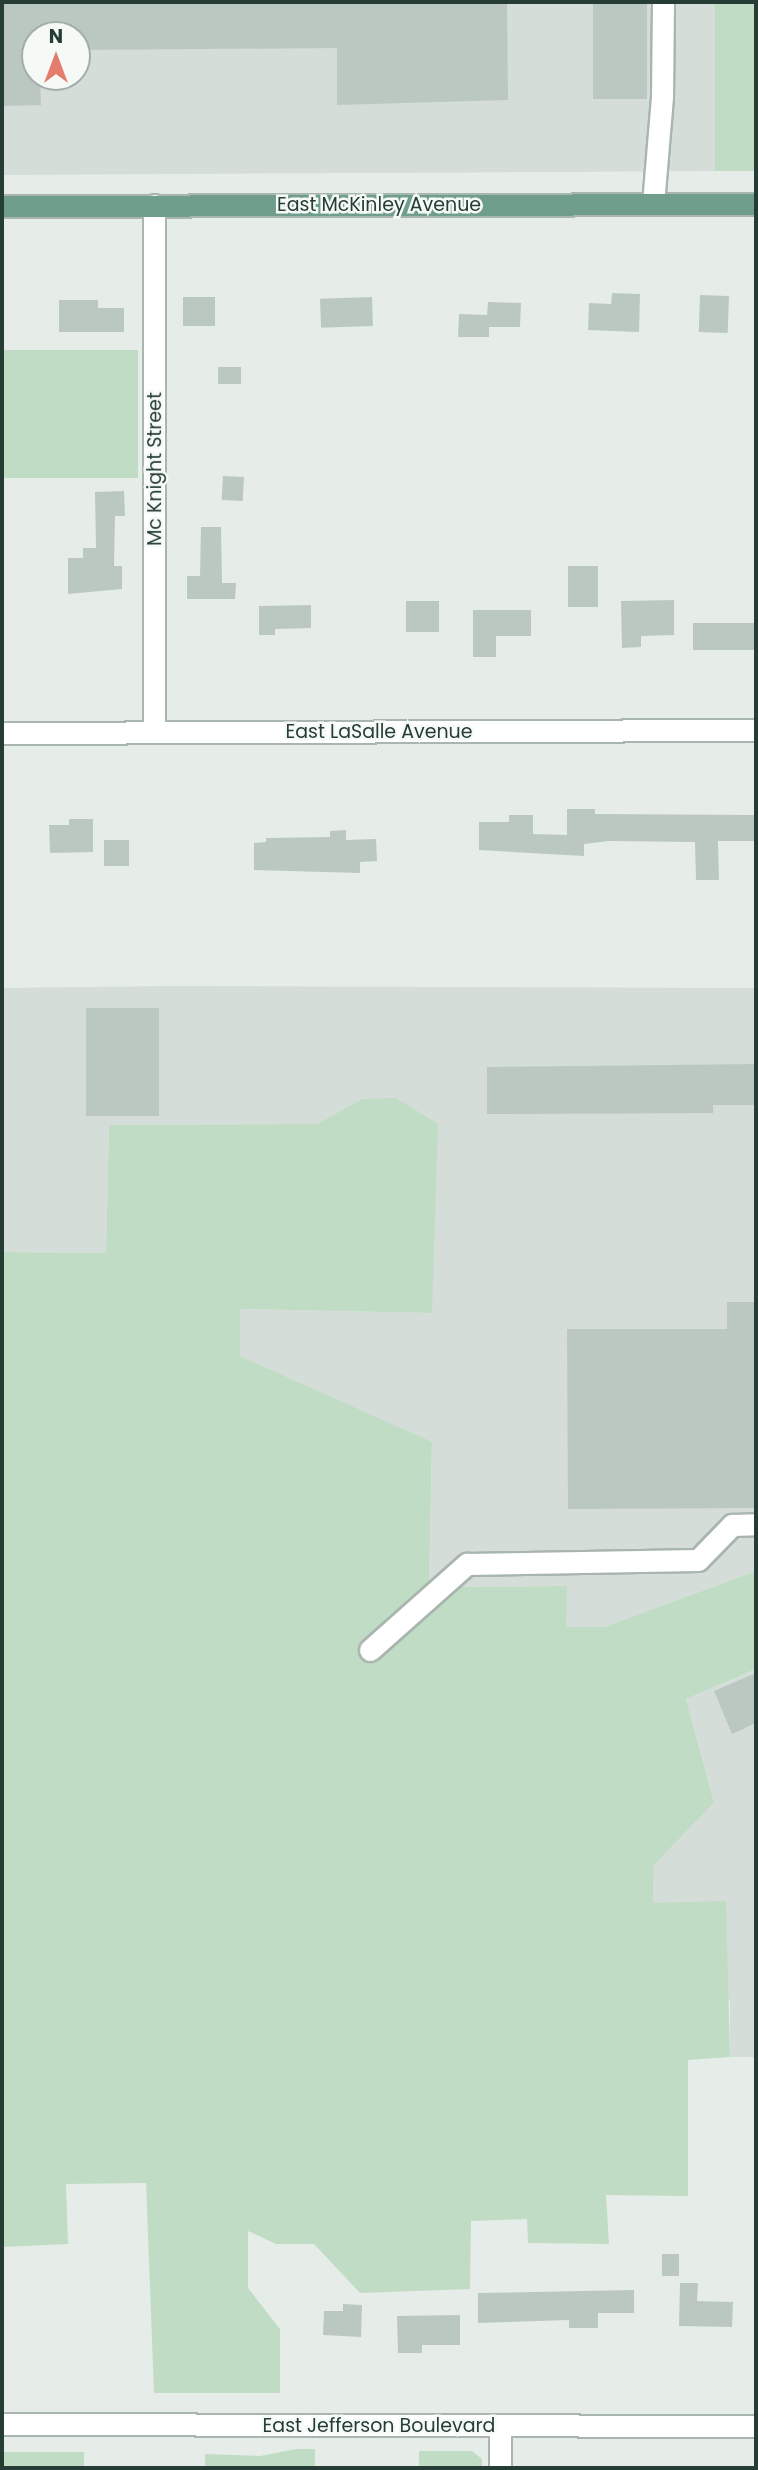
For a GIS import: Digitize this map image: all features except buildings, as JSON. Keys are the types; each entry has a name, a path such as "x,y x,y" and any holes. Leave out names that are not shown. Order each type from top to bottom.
{"main road":[{"name":"East McKinley Avenue","path":"2,206 756,204"}],"street":[{"path":"653,204 654,147 663,97 663,2"},
{"name":"Mc Knight Street","path":"154,205 154,732"},
{"name":"East LaSalle Avenue","path":"2,733 756,730"},
{"path":"370,1650 467,1564 698,1560 733,1525 756,1524"},
{"name":"East Jefferson Boulevard","path":"2,2424 756,2426"},
{"path":"500,2426 500,2468"}],"shaded area":[{"path":"2,2 715,2 717,171 2,175"},
{"path":"2,988 756,988 756,1571 604,1627 566,1628 566,1586 429,1587 432,1443 240,1356 240,1309 432,1313 362,1099 317,1124 109,1125 106,1253 2,1252"},
{"path":"756,1669 756,2057 730,2057 730,2001 653,1903 654,1865 714,1801 686,1699"}],"green space":[{"path":"715,2 756,2 756,171 715,171"},
{"path":"2,350 138,350 138,478 2,478"},
{"path":"396,1098 438,1124 432,1313 240,1309 240,1356 432,1442 429,1587 567,1586 566,1627 604,1627 756,1571 756,1669 686,1699 714,1802 654,1865 653,1903 726,1901 730,2057 688,2060 688,2196 606,2195 609,2244 528,2243 527,2219 471,2221 470,2289 360,2293 314,2244 276,2244 248,2231 248,2288 280,2329 280,2393 154,2393 146,2183 66,2184 68,2244 2,2247 2,1252 106,1253 109,1125 317,1124 362,1099"},
{"path":"296,2449 315,2449 315,2468 205,2468 205,2454 260,2456"},
{"path":"419,2451 472,2451 482,2459 482,2468 419,2468"},
{"path":"2,2452 84,2452 84,2468 2,2468"}]}
